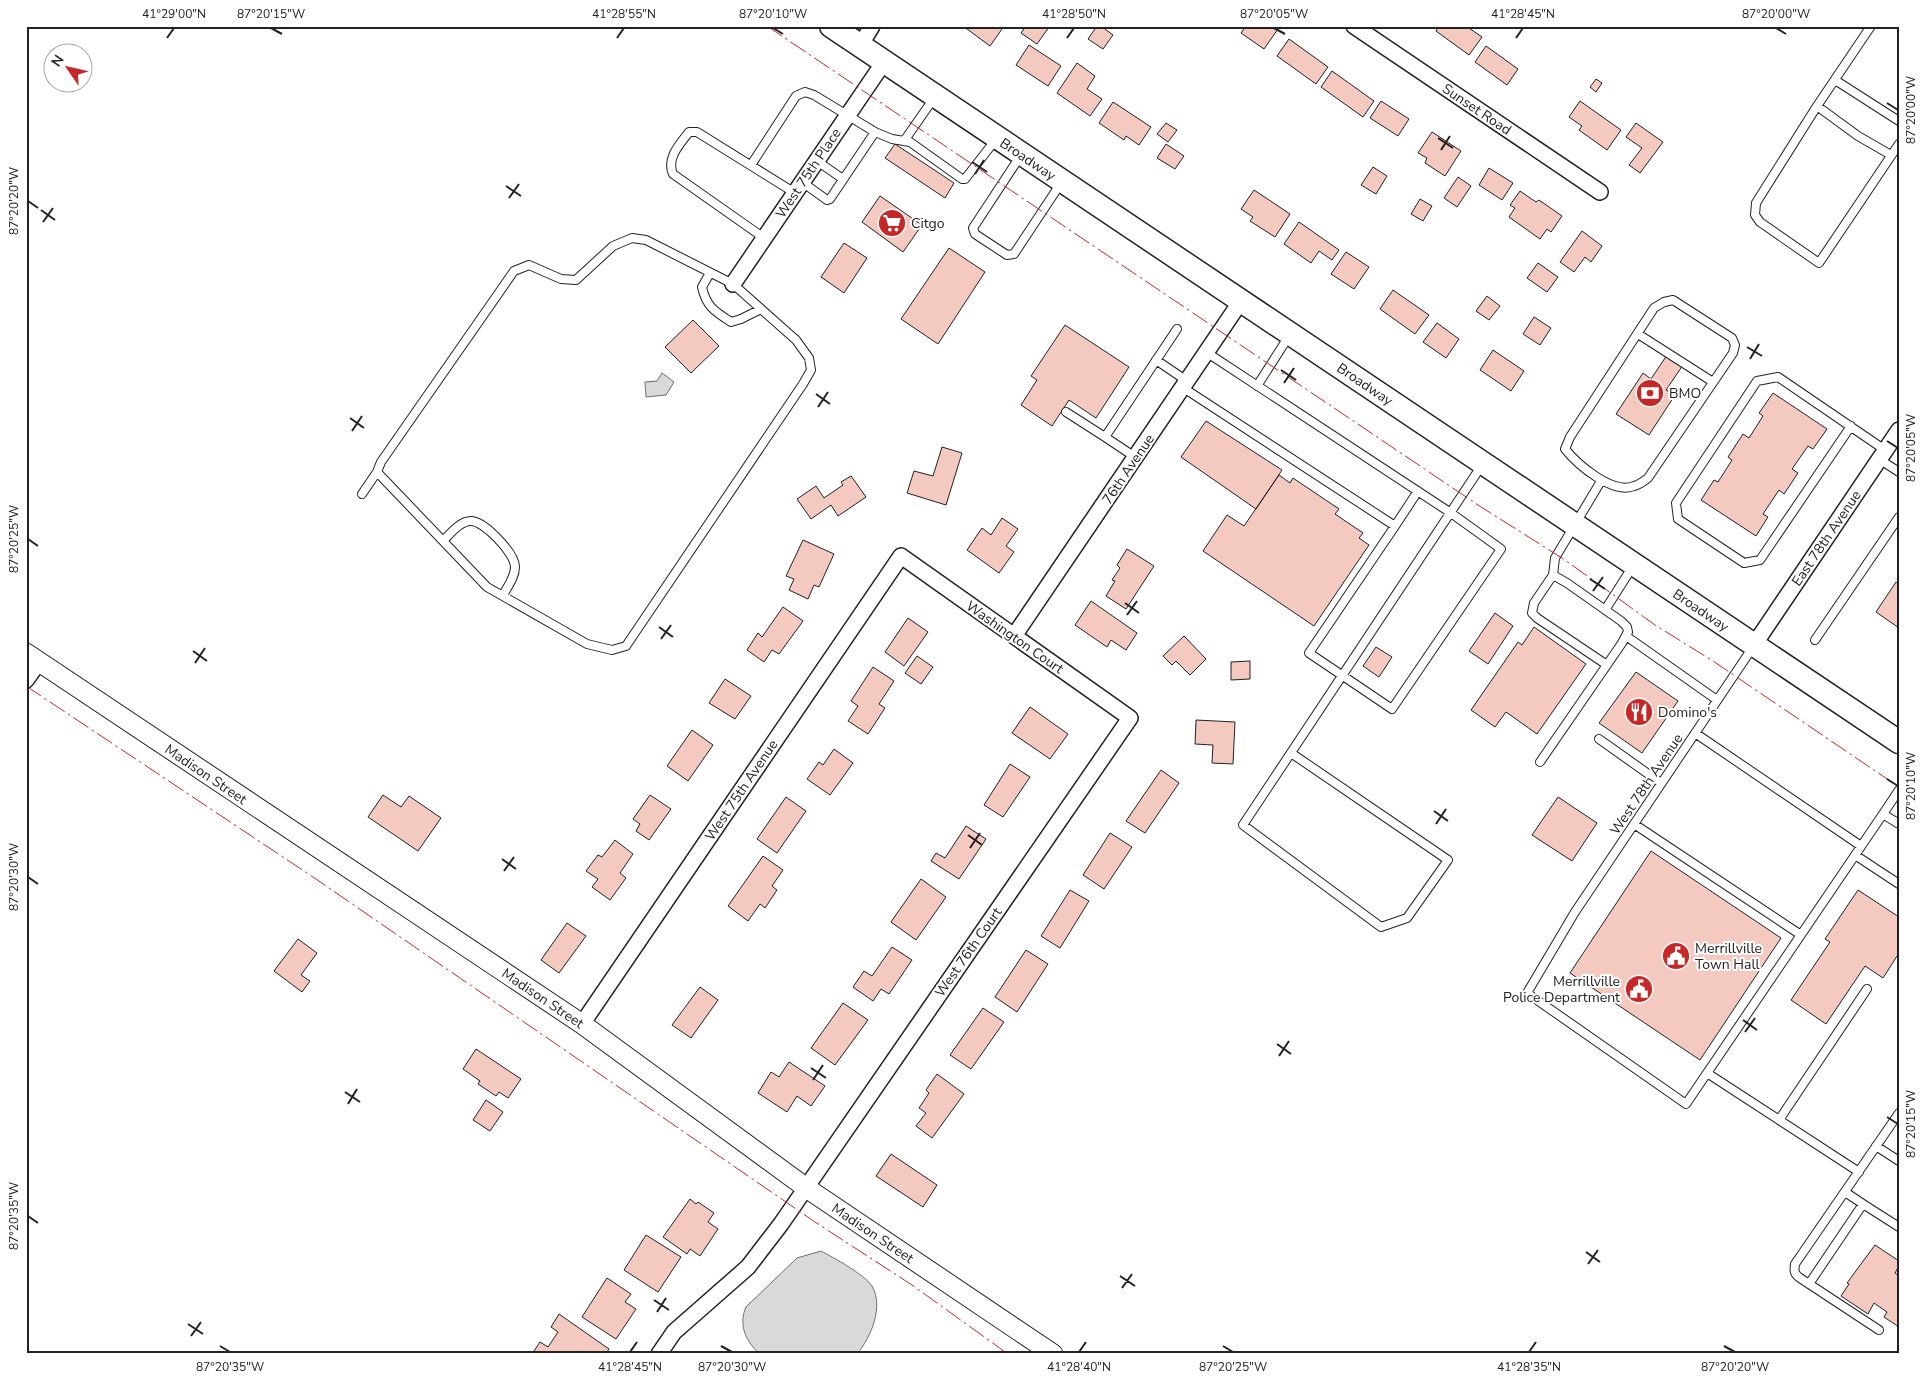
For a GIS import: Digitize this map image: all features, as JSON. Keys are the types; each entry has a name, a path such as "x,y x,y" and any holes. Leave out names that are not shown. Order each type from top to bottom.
{"main road":[{"name":"Broadway","path":"831,26 1899,742"}],"street":[{"path":"860,46 872,26"},
{"name":"Sunset Road","path":"1354,26 1600,192"},
{"name":"West 75th Place","path":"733,284 884,62"},
{"name":"76th Avenue","path":"1014,636 1241,301"},
{"name":"East 78th Avenue","path":"1754,645 1899,430"},
{"name":"Washington Court","path":"900,556 1130,718"},
{"name":"West 75th Avenue","path":"582,1024 900,556"},
{"path":"26,680 32,658"},
{"name":"Madison Street","path":"32,658 582,1024 805,1187 1053,1354"},
{"name":"West 76th Court","path":"659,1354 674,1332 748,1267 781,1224 1130,718"}],"lane":[{"path":"1871,26 1817,106 1756,203 1755,215 1760,222 1819,263 1899,144"},
{"path":"1835,80 1899,121"},
{"path":"751,165 796,96 805,92 814,94 875,132 910,142 962,179 965,179 997,138"},
{"path":"904,141 936,96"},
{"path":"1817,106 1858,136 1891,155"},
{"path":"764,238 673,174 670,166 672,155 689,132 697,132 751,165 827,200 830,199 875,132"},
{"path":"1022,154 973,228 975,234 1007,255 1014,254 1062,181"},
{"path":"817,161 843,179"},
{"path":"362,494 514,271 529,265 561,280 576,280 613,246 632,238 646,240 733,284 796,340 809,358 811,370 803,384 626,646 612,650 586,644 487,586 377,472"},
{"path":"710,273 702,287 705,300 718,314 731,322 761,309"},
{"path":"1673,300 1732,338 1735,345 1733,353 1713,382 1648,478 1633,487 1621,488 1601,481 1565,449 1570,437 1654,308 1664,302 1673,300"},
{"path":"1105,437 1176,329"},
{"path":"1257,386 1290,334"},
{"path":"1638,334 1713,382"},
{"path":"1206,352 1257,386 1418,491 1451,513 1501,549 1392,709 1309,653 1418,491"},
{"path":"1156,360 1185,384 1395,526"},
{"path":"1850,426 1760,560 1744,563 1678,519 1676,503 1757,381 1778,377 1850,426 1899,472"},
{"path":"1066,412 1135,457"},
{"path":"1291,752 1448,860 1407,918 1381,927 1243,826 1291,752 1484,464"},
{"path":"1601,481 1556,558 1553,575 1534,603 1532,613 1607,665"},
{"path":"1815,640 1899,517"},
{"path":"443,541 459,526 469,521 480,522 510,552 515,565 513,578 503,595"},
{"path":"1605,610 1634,565"},
{"path":"1540,762 1628,632 1627,627 1605,610 1553,575"},
{"path":"1626,636 1717,700"},
{"name":"West 78th Avenue","path":"1707,1073 1686,1104 1527,993 1575,912 1754,645"},
{"path":"1695,733 1861,846"},
{"path":"1599,739 1661,783"},
{"path":"1858,1172 1707,1073 1899,790"},
{"path":"1883,814 1899,824"},
{"path":"1634,824 1800,935"},
{"path":"1855,854 1899,884"},
{"path":"1779,1120 1868,989"},
{"path":"1879,1330 1795,1274 1795,1264 1899,1113"},
{"path":"1876,1146 1899,1161"},
{"path":"1844,1192 1899,1227"},
{"path":"1808,1284 1863,1204"}],"shaded area":[{"path":"662,373 674,382 666,395 646,397 645,382 657,381"},
{"path":"821,1251 856,1271 872,1286 877,1303 874,1322 867,1339 857,1354 760,1354 747,1339 743,1327 746,1307 797,1258"}],"building":[{"path":"963,26 999,26 1002,29 990,46"},
{"path":"1026,26 1049,27 1037,44 1021,33"},
{"path":"1097,26 1101,26 1113,35 1103,49 1088,39"},
{"path":"1246,26 1274,26 1278,29 1264,49 1241,33"},
{"path":"1439,26 1466,26 1482,37 1469,55 1436,31"},
{"path":"1289,39 1328,67 1316,84 1277,56"},
{"path":"1029,45 1061,66 1048,86 1016,65"},
{"path":"1486,46 1518,69 1507,85 1475,62"},
{"path":"1077,63 1095,76 1087,89 1102,99 1090,116 1057,93"},
{"path":"1332,71 1374,101 1363,117 1321,87"},
{"path":"1596,79 1602,83 1596,92 1590,87"},
{"path":"1381,101 1409,119 1398,136 1370,118"},
{"path":"1580,101 1621,130 1607,150 1579,130 1582,126 1569,117"},
{"path":"1113,102 1151,127 1139,145 1126,136 1124,140 1099,123"},
{"path":"1166,123 1177,130 1168,142 1157,134"},
{"path":"1636,123 1663,142 1640,173 1629,165 1642,148 1626,137"},
{"path":"1432,132 1461,151 1445,176 1425,163 1427,158 1418,153"},
{"name":"Citgo","path":"895,144 954,183 945,198 885,158"},
{"path":"1166,144 1184,156 1175,169 1157,158"},
{"path":"1373,167 1387,176 1376,194 1361,185"},
{"path":"1489,168 1513,183 1502,200 1479,185"},
{"path":"1458,177 1471,186 1457,207 1444,198"},
{"path":"1254,190 1290,214 1275,237 1250,221 1253,217 1241,209"},
{"path":"1520,191 1536,202 1539,200 1562,216 1551,232 1547,229 1540,239 1509,217 1515,208 1510,205"},
{"name":"Citgo","path":"880,196 922,225 903,252 862,222"},
{"path":"1420,199 1432,206 1423,221 1411,214"},
{"path":"1299,222 1339,250 1332,260 1319,251 1311,263 1284,244"},
{"path":"1582,231 1602,246 1591,262 1585,257 1574,272 1560,262"},
{"path":"844,243 867,258 844,293 821,277"},
{"path":"949,248 985,272 938,344 901,319"},
{"path":"1346,252 1369,267 1354,289 1331,274"},
{"path":"1538,263 1558,277 1547,292 1527,278"},
{"path":"1393,290 1429,315 1415,334 1380,309"},
{"path":"1487,296 1500,306 1489,320 1476,311"},
{"path":"1534,317 1551,328 1540,345 1523,334"},
{"path":"693,320 719,346 691,373 665,347"},
{"path":"1437,323 1459,339 1446,358 1423,342"},
{"path":"1065,325 1129,367 1096,418 1069,400 1052,426 1021,405 1037,380 1031,376"},
{"path":"1493,350 1524,371 1511,391 1480,370"},
{"name":"BMO","path":"1667,355 1683,365 1666,390 1675,395 1649,435 1616,414 1643,373 1651,379"},
{"path":"1773,393 1827,429 1813,449 1808,446 1792,469 1798,473 1784,494 1779,490 1763,514 1768,517 1756,536 1701,500 1714,480 1718,482 1732,460 1728,457 1743,434 1749,438 1763,416 1759,413"},
{"path":"1206,421 1282,470 1256,509 1181,457"},
{"path":"942,447 962,453 946,505 907,493 914,471 933,476"},
{"path":"1279,475 1290,483 1293,478 1339,509 1335,514 1363,533 1359,538 1369,545 1314,626 1203,551 1227,515 1244,526"},
{"path":"851,476 866,497 838,516 831,505 811,519 797,499 816,486 824,498 843,485 841,482"},
{"path":"1002,518 1018,529 1006,546 1014,552 999,573 967,550 982,528 991,535"},
{"path":"803,540 834,554 819,587 814,585 808,599 789,590 794,579 786,576"},
{"path":"1127,549 1154,566 1126,609 1106,596 1115,581 1112,580 1120,568 1117,565"},
{"path":"1896,582 1899,584 1899,628 1876,612"},
{"path":"1091,601 1137,633 1126,650 1111,640 1107,647 1075,625"},
{"path":"783,607 803,621 779,654 772,650 764,662 747,650 758,633 762,637"},
{"path":"1495,613 1513,626 1488,664 1469,651"},
{"path":"908,618 928,632 904,666 885,652"},
{"path":"1534,627 1586,664 1537,734 1506,712 1495,727 1471,710 1518,642 1522,645"},
{"path":"1184,636 1206,659 1190,675 1176,661 1172,665 1163,656"},
{"path":"1376,647 1392,657 1379,677 1363,666"},
{"path":"917,656 933,667 921,684 905,673"},
{"path":"1250,661 1250,679 1231,680 1231,662"},
{"path":"873,667 894,681 879,704 885,708 868,734 848,721 858,706 851,701"},
{"name":"Domino's","path":"1636,672 1678,701 1642,753 1599,723"},
{"path":"725,679 751,696 735,719 709,703"},
{"path":"1030,707 1068,734 1050,759 1012,733"},
{"path":"1196,720 1235,722 1233,764 1212,763 1213,745 1195,744"},
{"path":"692,730 713,745 688,781 667,766"},
{"path":"834,749 853,763 830,795 807,779 819,762 823,765"},
{"path":"1010,764 1030,777 1003,817 984,805"},
{"path":"1161,770 1179,783 1145,833 1126,821"},
{"path":"383,795 401,807 409,796 441,818 418,851 368,817"},
{"path":"650,795 671,809 649,840 636,831 640,824 633,819"},
{"path":"786,797 806,811 777,853 757,839"},
{"path":"1558,797 1597,823 1572,861 1532,835"},
{"path":"966,826 986,839 959,879 931,861 936,853 945,858"},
{"path":"1110,833 1132,847 1104,889 1083,875"},
{"path":"615,840 633,854 620,873 626,878 610,900 592,887 598,879 586,871 598,855 602,857"},
{"name":"Merrillville Town Hall","path":"1651,851 1781,938 1700,1060 1570,973"},
{"path":"763,856 783,870 772,886 777,890 765,908 760,904 748,921 728,906"},
{"path":"921,879 946,897 916,940 891,922"},
{"path":"1070,890 1089,901 1060,948 1041,936"},
{"path":"1858,890 1899,917 1899,953 1883,978 1865,966 1826,1024 1791,1000 1830,942 1825,939"},
{"path":"567,923 586,936 559,973 541,960"},
{"path":"298,939 317,953 301,975 310,981 302,992 274,971"},
{"path":"892,947 912,960 889,994 881,989 873,1001 853,987 864,971 872,976"},
{"path":"1026,950 1048,964 1017,1012 995,997"},
{"path":"700,987 718,1000 691,1038 672,1025"},
{"path":"843,1003 868,1020 835,1065 811,1048"},
{"path":"983,1008 1004,1022 971,1069 950,1055"},
{"path":"476,1049 521,1079 508,1098 499,1092 496,1096 478,1084 480,1081 463,1069"},
{"path":"789,1062 825,1086 811,1106 797,1096 787,1112 758,1093 771,1072 779,1077"},
{"path":"937,1074 964,1094 932,1138 916,1126 926,1113 919,1108 929,1093 926,1090"},
{"path":"486,1100 503,1112 490,1131 473,1120"},
{"path":"891,1154 937,1185 923,1207 876,1176"},
{"path":"690,1199 714,1213 708,1222 718,1229 700,1256 690,1249 687,1254 663,1237"},
{"path":"646,1235 681,1257 658,1292 624,1270"},
{"path":"1875,1245 1899,1261 1899,1266 1895,1273 1899,1276 1899,1327 1884,1317 1887,1312 1874,1303 1868,1314 1841,1296 1849,1284 1847,1283"},
{"path":"607,1278 631,1294 625,1302 636,1309 616,1339 582,1317"},
{"path":"559,1314 609,1349 606,1354 586,1354 581,1351 579,1354 532,1354 540,1342 548,1347 558,1332 551,1327"}],"power":[{"path":"26,32 30,26"},
{"path":"767,26 1478,505 1565,560 1655,625 1713,661 1899,787"},
{"path":"26,686 313,877 815,1222 912,1285 1008,1354"}],"place":[{"name":"Citgo","path":"892,223"},
{"name":"BMO","path":"1650,393"},
{"name":"Domino's","path":"1639,712"},
{"name":"Merrillville Town Hall","path":"1676,956"},
{"name":"Merrillville Police Department","path":"1639,989"}]}
